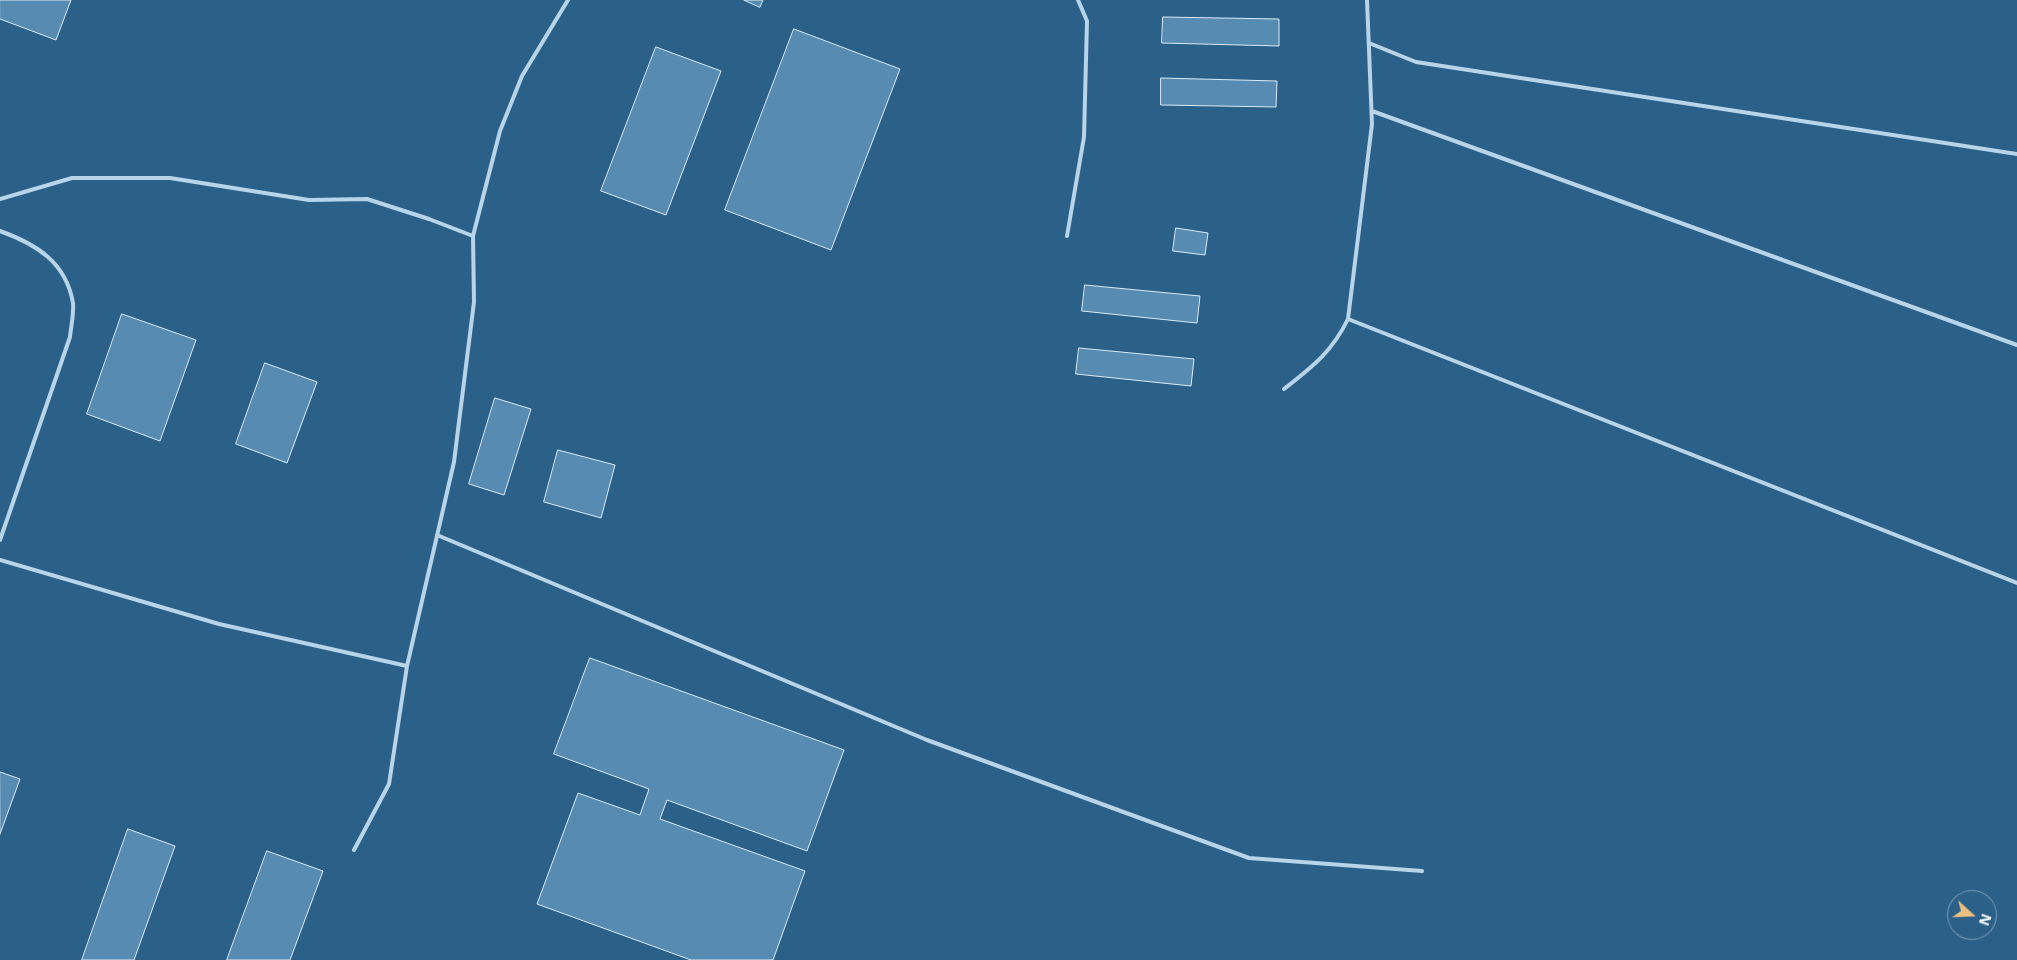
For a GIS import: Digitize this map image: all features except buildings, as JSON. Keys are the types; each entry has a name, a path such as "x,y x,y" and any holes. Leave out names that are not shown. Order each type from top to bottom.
{"lane":[{"path":"354,850 389,784 407,666 454,462 474,302 473,236 500,131 522,76 568,0"},
{"path":"1067,236 1084,138 1087,21 1078,0"},
{"path":"1284,389 1324,356 1338,338 1348,319 1372,124 1367,0"},
{"path":"1369,44 1416,62 2017,154"},
{"path":"1372,111 2017,344"},
{"path":"0,199 72,178 170,178 308,200 367,199 429,218 473,236"},
{"path":"0,231 27,241 63,271 73,304 70,337 0,540"},
{"path":"1348,319 2017,583"},
{"path":"437,535 927,740 1249,858 1422,870"},
{"path":"0,560 219,624 407,666"}]}
